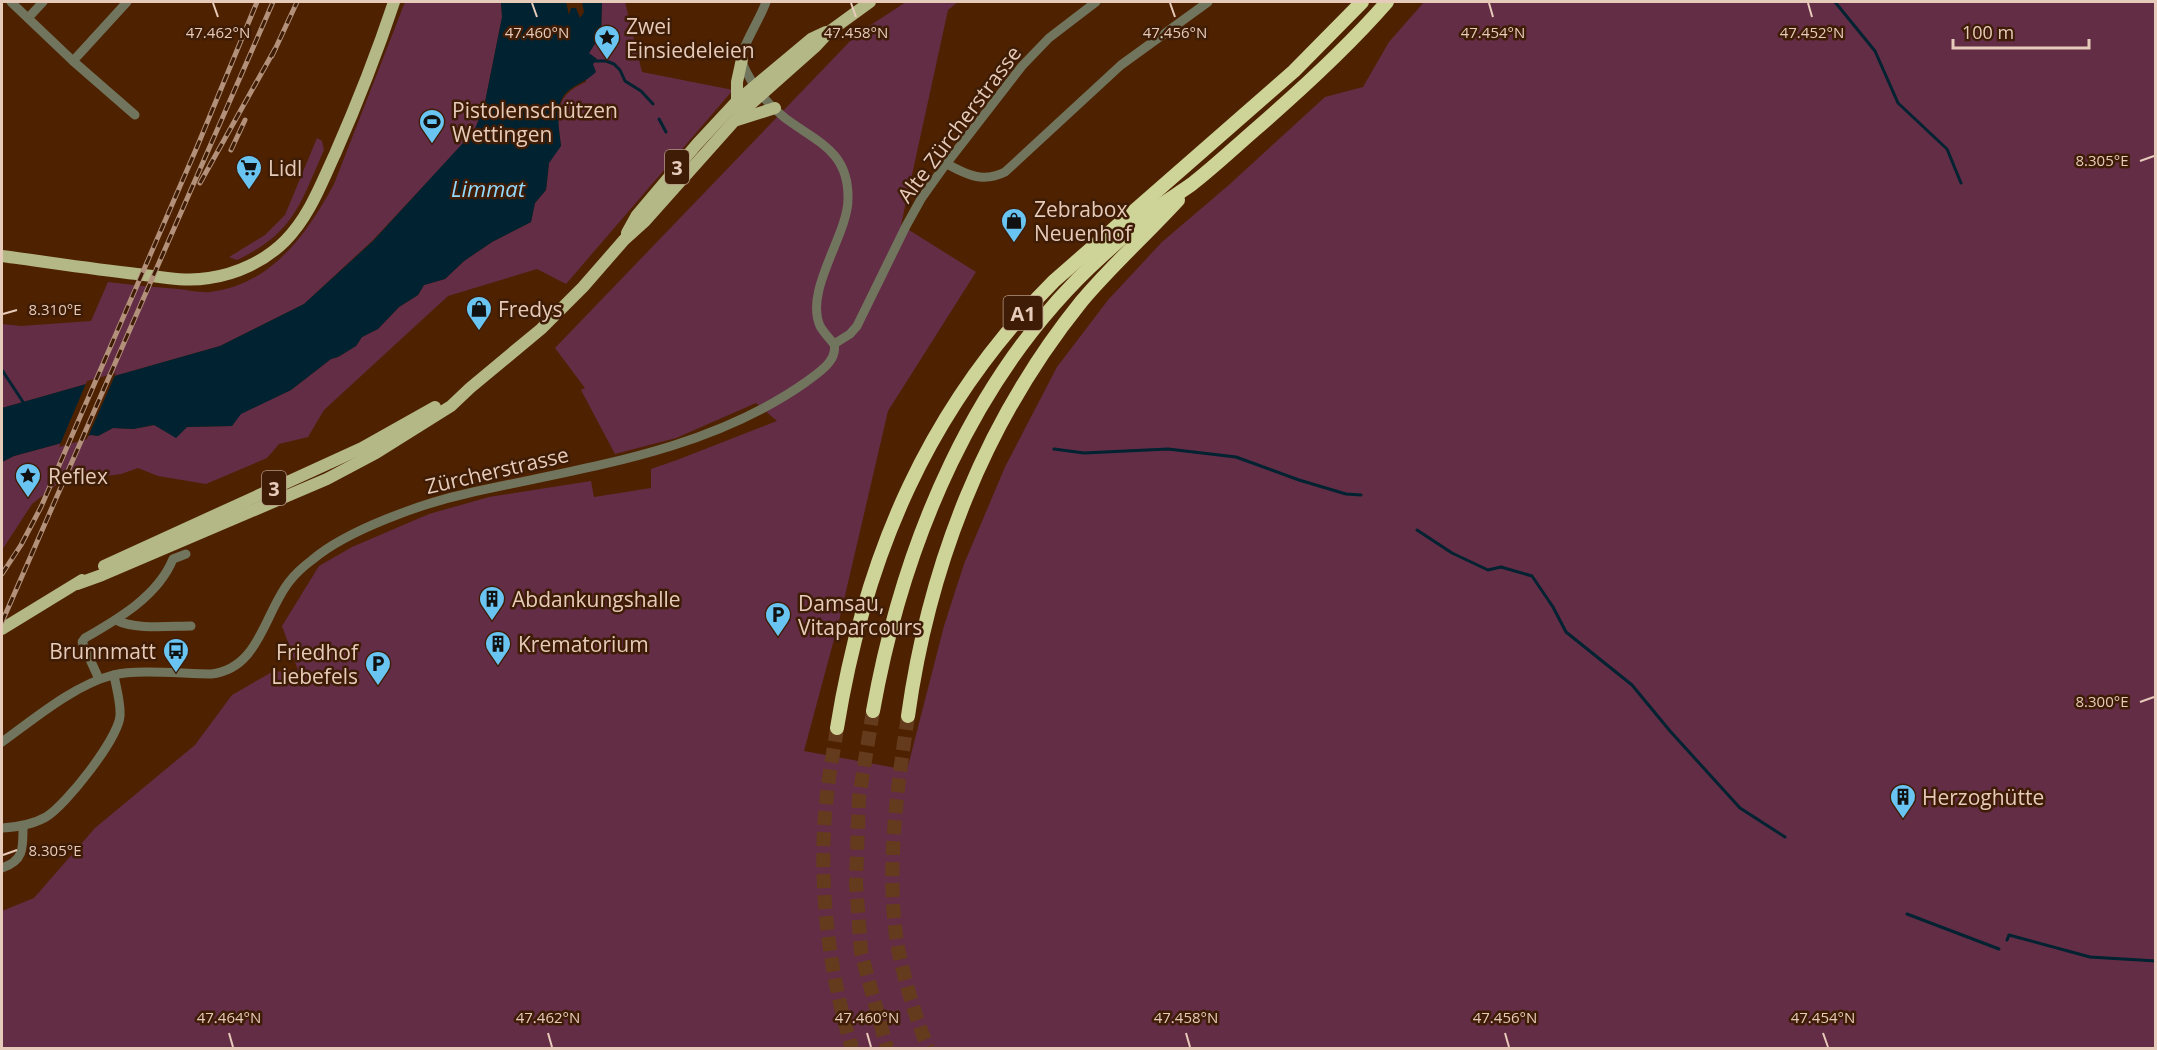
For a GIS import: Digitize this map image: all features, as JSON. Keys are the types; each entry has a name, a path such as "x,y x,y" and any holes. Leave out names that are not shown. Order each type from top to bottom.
{"highway":[{"name":"A1","path":"837,728 857,631 892,521 924,454 948,412 975,372 1020,315 1054,281 1288,76 1362,2"},
{"name":"A1","path":"873,711 890,630 917,545 955,456 989,394 1032,331 1078,279 1152,212 1191,184 1306,84 1360,32 1386,2"},
{"name":"A1","path":"908,716 920,644 942,562 968,491 1003,419 1029,375 1080,303 1191,184"}],"main road":[{"path":"2,256 192,280 240,270 271,253 285,241 308,211 367,78 394,2"},
{"name":"3","path":"624,240 637,215 737,101 758,90 816,46 830,31 870,2"},
{"path":"737,101 737,82 742,59"},
{"name":"3","path":"2,629 77,584 327,479 413,431 451,406 542,329 583,287 624,240 645,222 733,122 758,90"},
{"path":"733,122 775,108"}],"street":[{"path":"11,2 73,61 135,115"},
{"path":"28,18 43,2"},
{"path":"73,61 127,2"},
{"path":"766,2 744,49 742,59 758,90 775,108 828,147 840,163 847,181 847,213 828,260 818,303 821,327 834,344"},
{"name":"Alte Zürcherstrasse","path":"834,344 850,334 857,326 906,226 921,199 946,164 1022,66 1058,31 1096,2"},
{"path":"946,164 966,175 978,178 1005,172 1117,68 1208,2"},
{"name":"Zürcherstrasse","path":"2,742 56,704 99,680 114,675 129,673 211,674 233,667 249,654 257,642 289,581 334,543 395,517 466,493 591,468 698,438 796,389 817,374 831,360 834,344"},
{"path":"99,680 82,642 116,620 157,585 168,571 173,559 186,554"},
{"path":"116,620 121,623 138,625 191,626"},
{"path":"2,828 23,827 47,816 63,802 108,746 120,716 114,675"},
{"path":"2,868 13,864 23,850 23,827"}],"shaded area":[{"path":"405,2 501,2 502,17 484,107 474,132 373,240 304,304 220,346 2,408 2,324 21,326 91,321 108,282 202,292 232,287 269,268 285,254 312,221 334,184"},
{"path":"602,2 625,2 642,72 733,90 566,284 537,269 448,296 324,410 308,437 279,444 267,458 206,484 158,476 138,468 121,474 60,482 32,504 2,550 2,462 14,456 91,435 98,436 113,428 133,429 155,425 176,437 187,427 232,426 240,414 291,390 331,359 356,346 362,337 378,329 399,307 418,295 424,285 445,279 464,261 492,242 531,222 535,203 546,190 549,163 561,145 558,116 563,100 575,87 586,82 589,53 601,34"},
{"path":"906,2 958,2 948,10 901,225 976,272 888,411 840,617 804,751 907,770 944,626 964,564 1005,467 1057,367 1108,300 1162,242 1230,184 1325,97 1363,87 1389,42 1424,2 2155,2 2155,1048 2,1048 2,911 34,898 95,828 195,745 232,695 272,672 298,670 282,626 319,566 352,547 429,514 489,497 591,481 594,497 651,488 651,469 777,421 756,403 676,438 615,454 581,390 585,388 555,348 857,34"},
{"path":"317,138 322,141 324,150 293,215 283,228 256,250 237,260 229,257 265,235 285,215"}],"water":[{"name":"Limmat","path":"501,2 566,2 569,15 571,8 576,8 580,18 584,12 582,2 602,2 601,34 589,53 597,59 593,64 596,72 572,88 562,99 558,114 561,146 549,163 546,190 535,203 531,222 492,242 464,261 445,279 424,285 418,295 399,307 378,329 362,337 356,346 331,359 291,390 241,414 232,426 187,427 176,438 154,425 133,429 113,428 98,436 91,435 14,456 2,462 2,408 220,346 304,304 373,241 474,131 484,107 502,17"}],"pier":[{"path":"116,373 87,439 59,447 87,381"}],"waterway":[{"path":"1835,2 1875,51 1898,103 1947,149 1961,183"},
{"path":"592,61 606,61 614,64 625,81 641,91 653,104"},
{"path":"659,119 666,132"},
{"path":"2,370 25,405"},
{"path":"1054,449 1084,453 1168,449 1236,457 1299,480 1346,494 1361,495"},
{"path":"1417,530 1452,553 1488,570 1501,567 1532,576 1553,607 1566,632 1632,685 1740,808 1785,837"},
{"path":"1907,914 1999,949"},
{"path":"2007,940 2009,935 2090,957 2156,961"}],"tunnel":[{"path":"873,711 859,798 856,883 861,952 887,1048"},
{"path":"908,716 894,832 894,920 907,986 928,1048"},
{"path":"837,728 824,826 824,891 831,955 852,1048"}],"railway":[{"path":"2,574 21,545 41,507 197,147 257,2"},
{"path":"2,622 273,2"},
{"path":"272,56 297,2"},
{"path":"200,183 275,49"},
{"path":"231,150 245,120"}],"place":[{"name":"Zwei Einsiedeleien","path":"607,61"},
{"name":"Pistolenschützen Wettingen","path":"432,145"},
{"name":"Lidl","path":"249,191"},
{"name":"Zebrabox Neuenhof","path":"1014,244"},
{"name":"Fredys","path":"479,332"},
{"name":"Reflex","path":"28,499"},
{"name":"Abdankungshalle","path":"492,622"},
{"name":"Damsau, Vitaparcours","path":"778,638"},
{"name":"Krematorium","path":"498,667"},
{"name":"Brunnmatt","path":"176,674"},
{"name":"Friedhof Liebefels","path":"378,687"},
{"name":"Herzoghütte","path":"1903,820"}]}
